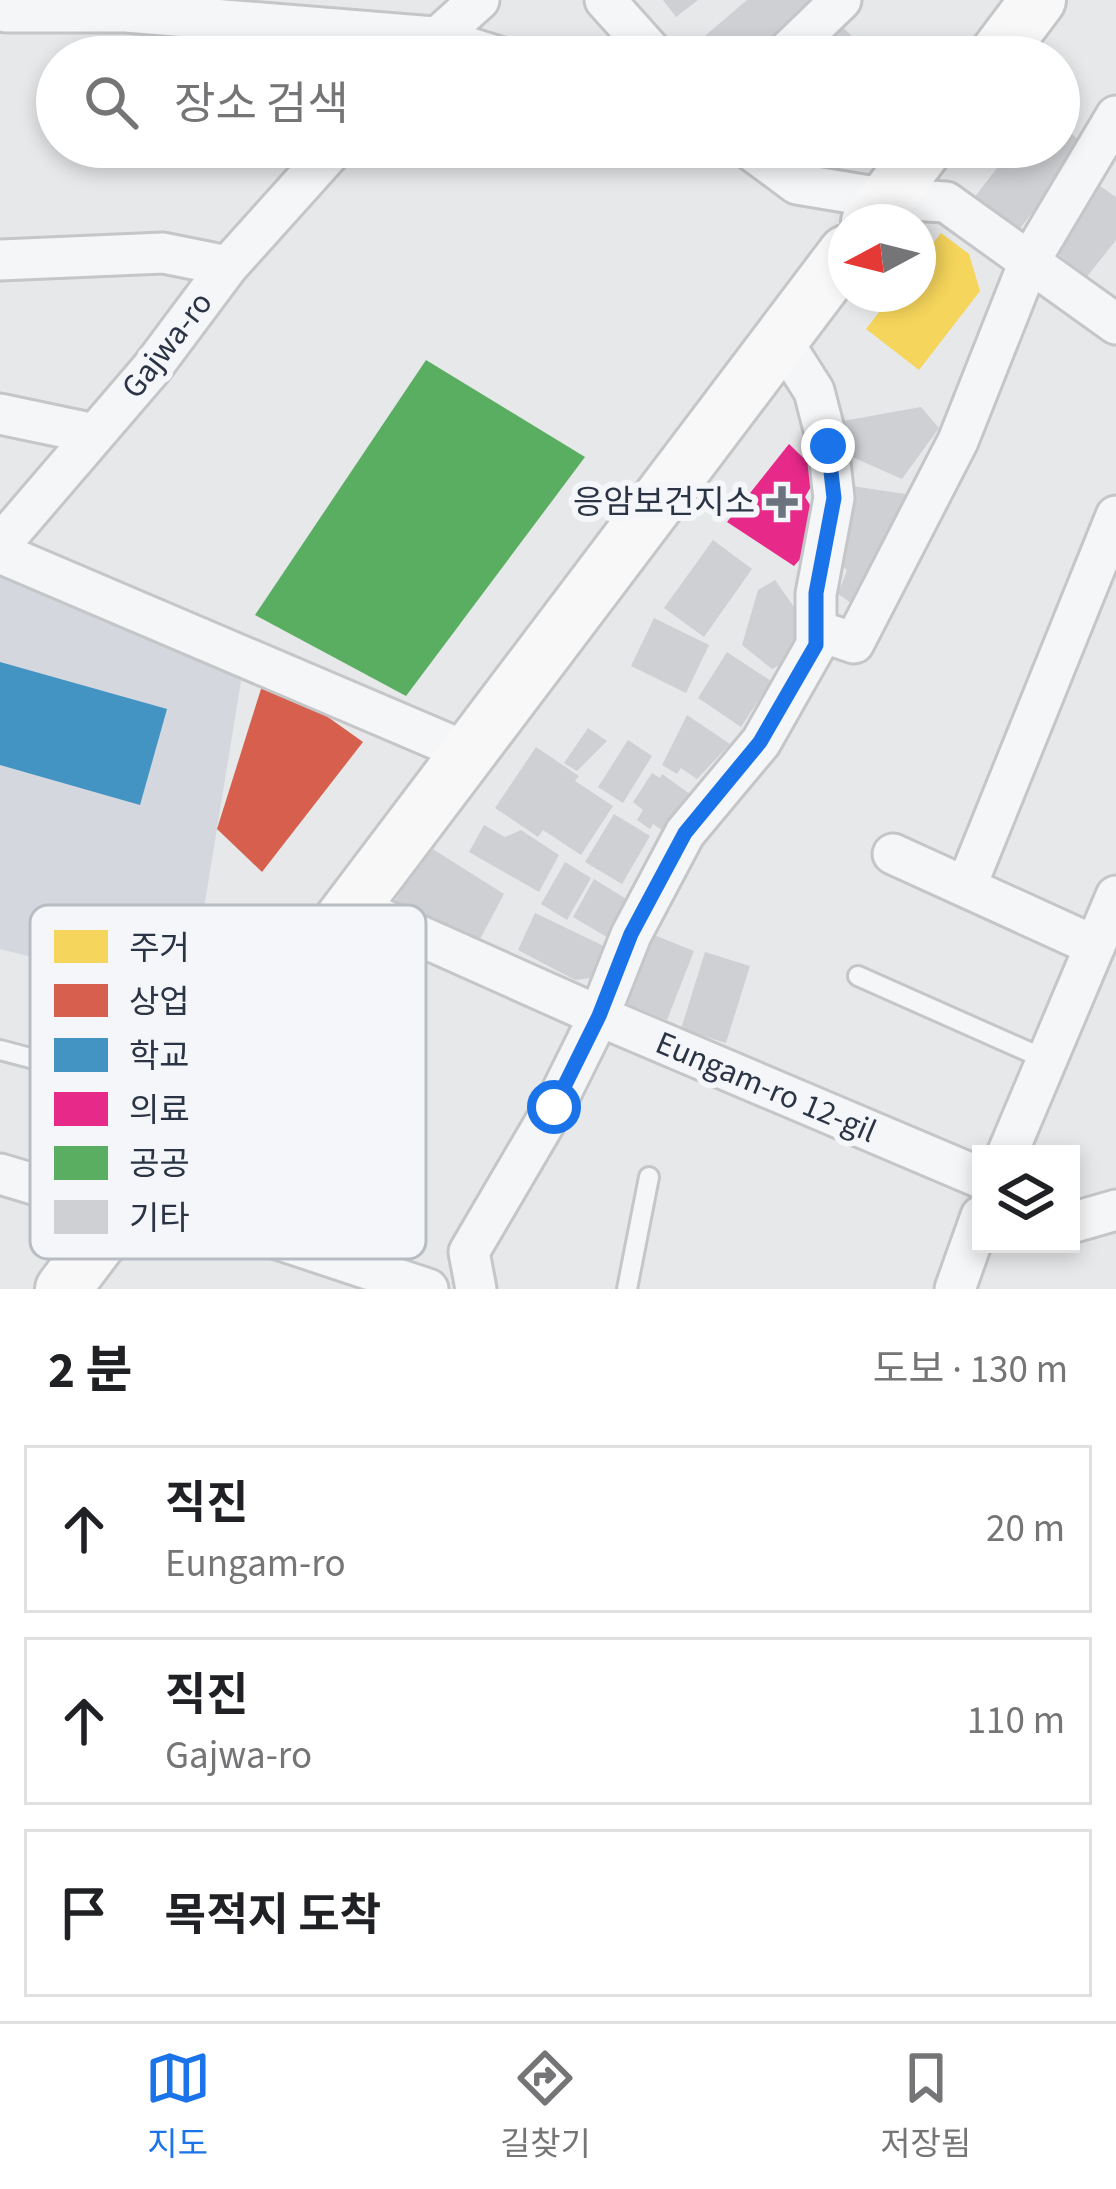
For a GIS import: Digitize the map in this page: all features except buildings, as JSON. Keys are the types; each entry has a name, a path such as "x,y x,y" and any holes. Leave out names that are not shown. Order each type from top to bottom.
{"main road":[{"path":"1011,36 1038,0"},
{"path":"883,204 910,168"},
{"path":"354,905 828,277"},
{"path":"63,1289 86,1259"}],"street":[{"path":"605,0 637,36"},
{"path":"804,36 842,0"},
{"path":"437,36 475,1"},
{"path":"6,12 126,6 345,36"},
{"path":"816,630 854,644 958,441 1029,262 1116,116"},
{"name":"Gajwa-ro","path":"316,168 228,266 151,369 0,549 469,753"},
{"path":"775,168 797,184 859,204"},
{"path":"929,204 946,202 1116,324"},
{"path":"0,260 163,253 228,266"},
{"path":"476,1289 469,1252 554,1107 599,1016 631,934 685,833 760,742 816,645 816,593 834,498 828,446 814,391 781,339"},
{"path":"0,414 94,434"},
{"path":"966,887 1116,516"},
{"path":"893,854 1095,946"},
{"path":"1011,1145 1116,896"},
{"name":"Eungam-ro 12-gil","path":"426,939 972,1174"},
{"path":"0,1174 30,1183"},
{"path":"1080,1220 1116,1210"},
{"path":"338,1259 428,1289"}],"lane":[{"path":"858,976 1047,1060"},
{"path":"0,1050 30,1058"},
{"path":"627,1289 649,1177"}],"shaded area":[{"path":"0,574 242,675 204,905 30,905 30,957 0,949"}],"place":[{"name":"응암보건지소","path":"782,502"}],"route":[{"path":"554,1107 599,1016 631,934 685,833 760,742 816,645 816,593 834,498 828,446"}]}
